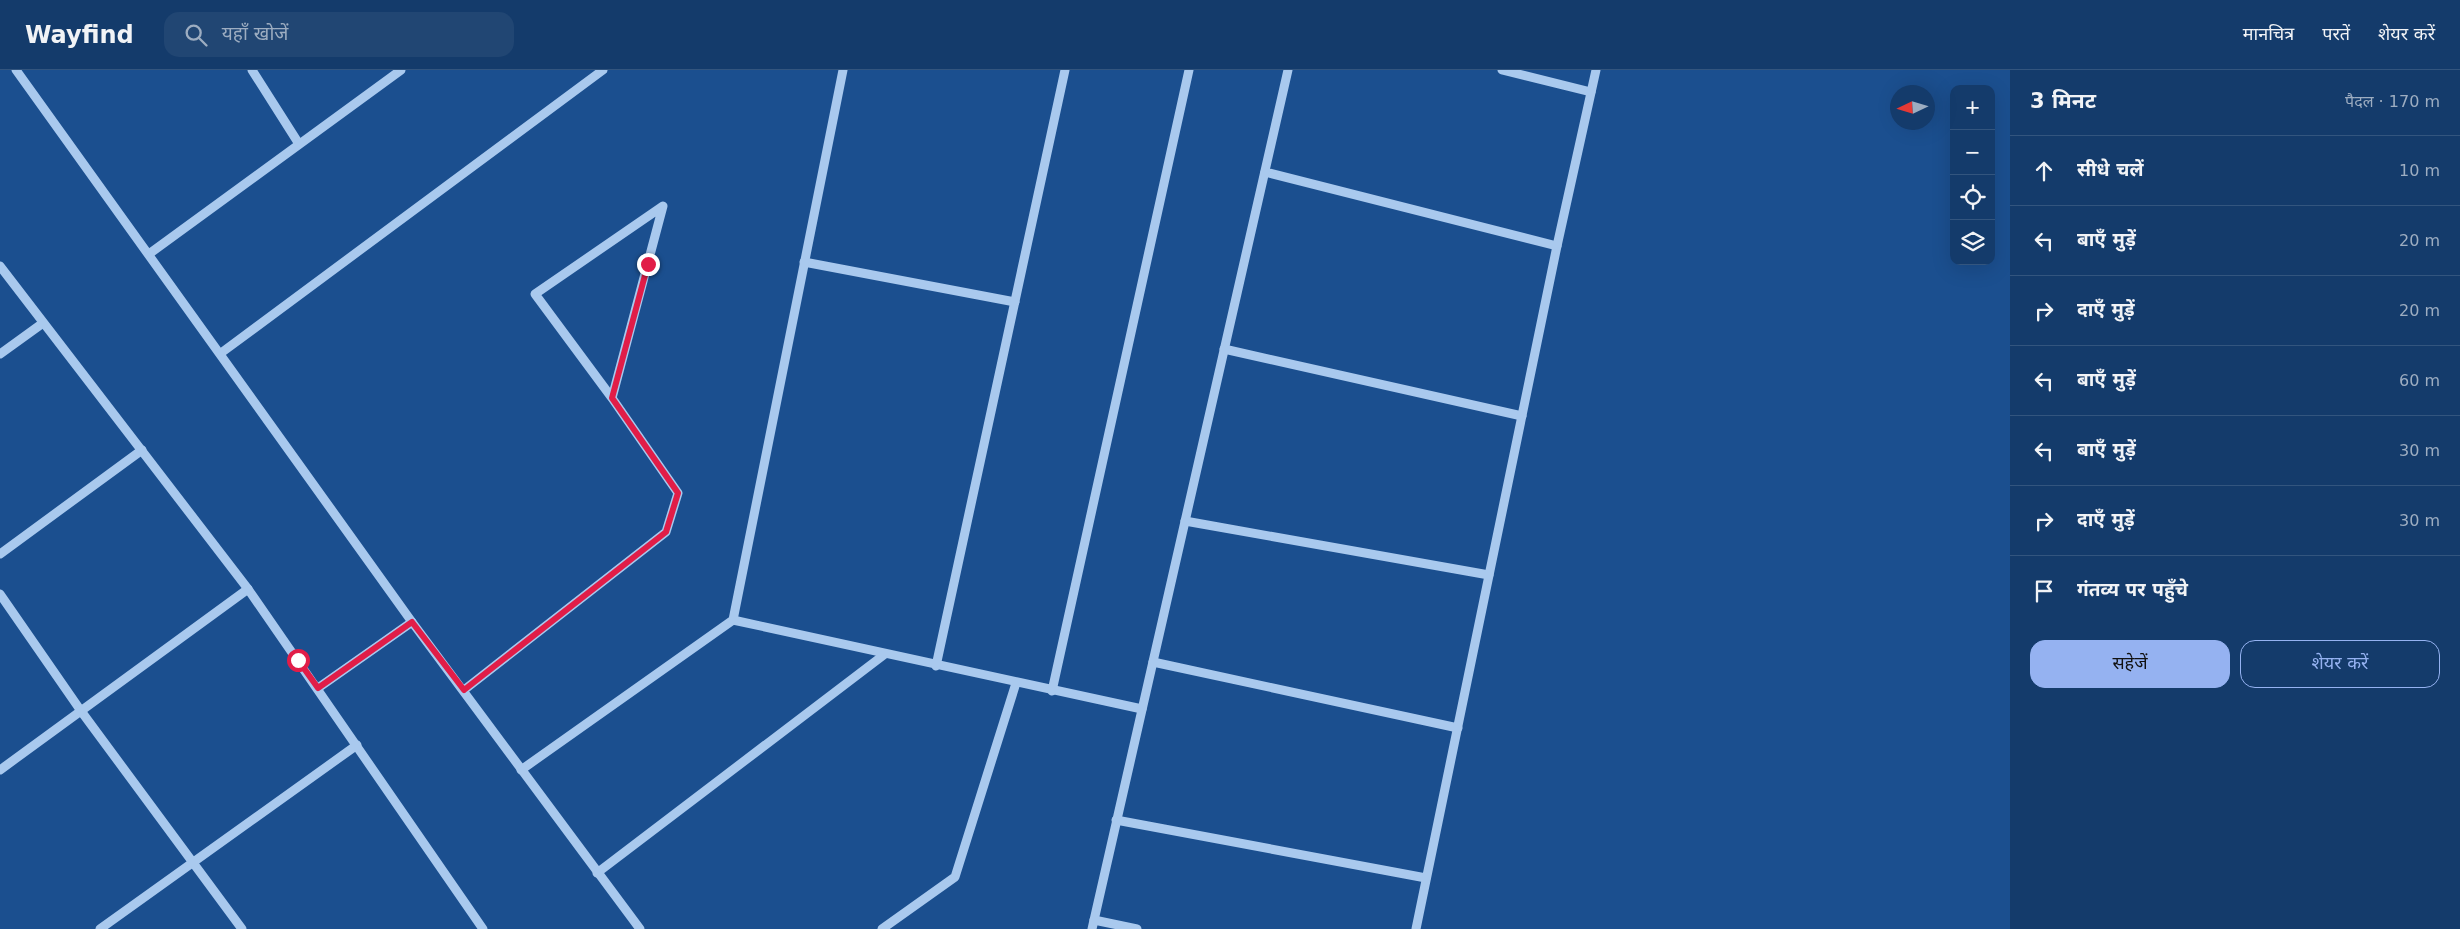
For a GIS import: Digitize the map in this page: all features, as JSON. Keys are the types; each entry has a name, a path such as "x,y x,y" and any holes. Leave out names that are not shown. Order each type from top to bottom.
{"street":[{"path":"16,70 221,353 412,622 640,929"},
{"path":"252,70 299,144"},
{"path":"149,254 401,70"},
{"path":"221,353 602,70"},
{"path":"521,770 733,620 843,70"},
{"path":"936,666 1065,70"},
{"path":"1052,691 1189,70"},
{"path":"1137,929 1093,924 1288,70"},
{"path":"1502,70 1591,92"},
{"path":"1416,929 1557,246 1596,70"},
{"path":"1265,172 1557,246"},
{"path":"464,690 666,532 678,493 612,398 535,294 663,206 612,398"},
{"path":"804,262 1015,302"},
{"path":"0,266 248,589 483,929"},
{"path":"0,354 43,323"},
{"path":"1224,349 1522,416"},
{"path":"0,554 142,450"},
{"path":"1185,521 1489,575"},
{"path":"0,770 248,589"},
{"path":"0,594 81,711 242,929"},
{"path":"733,620 936,666 1142,709"},
{"path":"318,688 412,622"},
{"path":"597,873 885,654"},
{"path":"1153,662 1458,728"},
{"path":"882,929 955,878 1016,683"},
{"path":"100,929 357,745"},
{"path":"1116,820 1426,878"}],"route":[{"path":"298,660 318,688 412,622 464,690 666,532 678,493 612,398 648,264"}]}
